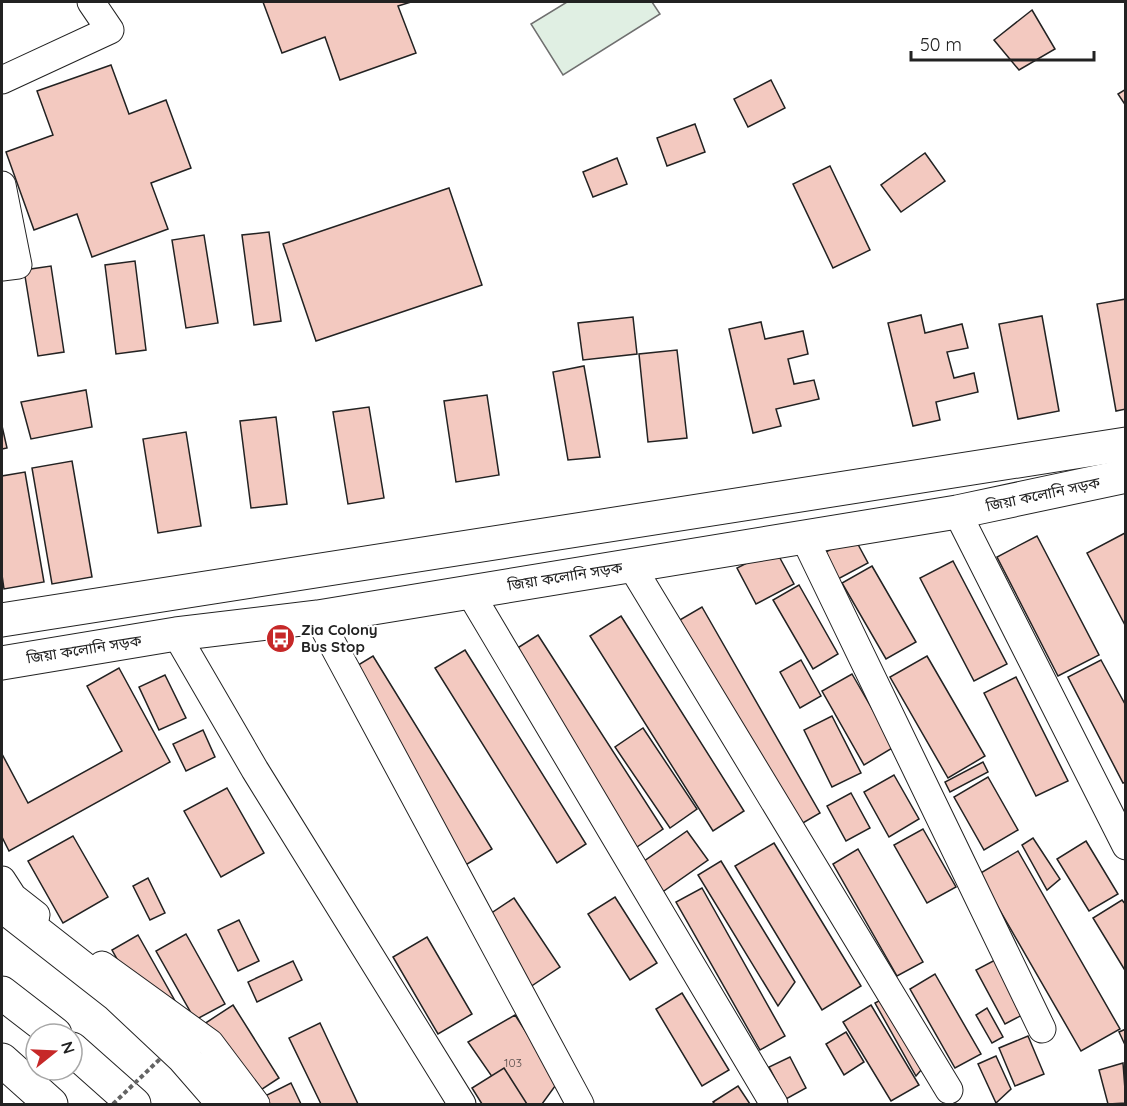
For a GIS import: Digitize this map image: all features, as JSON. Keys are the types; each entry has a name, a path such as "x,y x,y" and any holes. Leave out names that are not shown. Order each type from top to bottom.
{"main road":[{"path":"2,620 1125,444"},
{"name":"জিয়া কলোনি সড়ক","path":"2,663 176,634 318,617 957,512 1125,476"},
{"path":"2,904 117,995 183,1057 224,1104"},
{"path":"2,993 40,1022"},
{"path":"2,1060 51,1104"},
{"path":"84,1060 134,1104"}],"street":[{"path":"2,80 110,30 91,2"},
{"path":"2,184 18,265 2,267"},
{"path":"957,512 1125,846"},
{"path":"804,537 1042,1029"},
{"path":"631,565 949,1090"},
{"path":"469,591 774,1104"},
{"path":"318,617 580,1104"},
{"path":"176,634 255,770 462,1104"},
{"path":"2,880 14,897 64,938 210,1043 256,1104"}],"path":[{"path":"113,1104 161,1058"}],"green space":[{"path":"567,2 652,2 660,14 563,75 531,24"}],"building":[{"path":"263,2 411,2 398,6 416,53 340,80 325,37 282,53"},
{"path":"1032,10 1055,49 1019,70 994,40"},
{"path":"111,65 129,114 166,100 191,168 151,183 168,229 92,257 77,214 34,230 6,152 53,135 37,91"},
{"path":"771,80 785,108 748,127 734,99"},
{"path":"1126,89 1126,106 1118,94"},
{"path":"695,124 705,152 667,166 657,138"},
{"path":"925,153 945,181 901,212 881,185"},
{"path":"617,158 627,184 593,197 583,172"},
{"path":"830,166 870,250 833,268 793,184"},
{"path":"449,188 482,285 316,341 283,244"},
{"path":"269,232 281,321 254,325 242,235"},
{"path":"204,235 218,323 186,328 172,240"},
{"path":"135,261 146,350 116,354 105,265"},
{"path":"51,266 64,352 38,356 24,270"},
{"path":"1126,299 1126,409 1116,411 1097,304"},
{"path":"921,315 925,333 962,324 968,348 947,352 954,378 974,373 978,392 936,402 940,420 913,426 888,323"},
{"path":"1042,316 1059,411 1018,419 999,324"},
{"path":"633,317 637,354 583,360 578,323"},
{"path":"761,322 765,339 803,331 808,354 788,359 794,384 814,380 819,399 776,409 781,426 753,433 729,329"},
{"path":"677,350 687,438 648,442 639,354"},
{"path":"584,366 600,457 568,460 553,372"},
{"path":"86,390 92,427 31,439 21,402"},
{"path":"487,395 499,475 456,482 444,401"},
{"path":"369,407 384,498 348,504 333,412"},
{"path":"276,417 287,504 251,508 240,421"},
{"path":"2,426 7,448 2,449"},
{"path":"186,432 201,526 158,533 143,439"},
{"path":"72,461 92,577 52,584 32,468"},
{"path":"25,472 44,582 4,589 2,476"},
{"path":"1126,534 1126,627 1087,553"},
{"path":"1037,536 1099,655 1058,676 997,557"},
{"path":"854,537 868,563 838,579 824,553"},
{"path":"775,549 794,584 756,604 737,568"},
{"path":"953,561 1007,664 974,681 920,578"},
{"path":"872,566 916,642 886,659 842,583"},
{"path":"799,585 838,654 813,669 773,600"},
{"path":"702,607 820,813 796,827 678,621"},
{"path":"621,616 744,811 713,831 590,636"},
{"path":"538,635 663,829 634,849 508,654"},
{"path":"465,650 586,844 557,863 435,668"},
{"path":"373,656 492,849 464,866 345,673"},
{"path":"927,656 985,756 948,778 890,677"},
{"path":"801,660 821,696 800,708 780,672"},
{"path":"1101,660 1126,706 1126,782 1123,783 1068,677"},
{"path":"119,668 170,762 9,851 2,837 2,754 28,803 122,751 87,686"},
{"path":"852,674 894,747 864,765 822,691"},
{"path":"165,675 186,718 159,730 139,687"},
{"path":"1016,677 1068,781 1036,796 984,693"},
{"path":"832,716 861,773 832,787 804,730"},
{"path":"643,728 697,809 670,828 615,747"},
{"path":"203,730 215,757 186,771 173,744"},
{"path":"983,762 988,772 950,792 945,782"},
{"path":"894,775 919,819 889,837 864,792"},
{"path":"988,777 1018,830 984,850 954,797"},
{"path":"227,788 264,853 221,877 184,811"},
{"path":"851,793 870,828 846,841 827,806"},
{"path":"923,829 956,887 927,903 894,845"},
{"path":"687,831 708,860 661,893 640,864"},
{"path":"73,836 108,897 63,923 28,861"},
{"path":"1033,838 1060,879 1047,890 1022,845"},
{"path":"1086,841 1118,894 1089,911 1057,859"},
{"path":"774,843 861,986 822,1010 735,866"},
{"path":"858,849 923,962 897,976 833,864"},
{"path":"1018,851 1120,1029 1081,1051 979,874"},
{"path":"721,861 795,982 778,1006 698,875"},
{"path":"148,878 165,913 150,920 133,886"},
{"path":"702,888 785,1036 760,1050 676,902"},
{"path":"615,897 657,963 630,980 588,914"},
{"path":"514,898 560,967 527,989 481,920"},
{"path":"1122,900 1126,905 1126,972 1093,918"},
{"path":"239,920 259,961 238,971 218,930"},
{"path":"186,934 225,1004 195,1020 156,951"},
{"path":"138,935 179,1008 153,1023 112,950"},
{"path":"427,937 472,1014 438,1034 393,957"},
{"path":"997,959 1026,1013 1005,1024 976,970"},
{"path":"293,961 302,980 257,1002 248,982"},
{"path":"935,974 981,1054 955,1068 910,989"},
{"path":"682,993 729,1070 702,1086 656,1009"},
{"path":"890,995 928,1062 916,1076 875,1003"},
{"path":"233,1005 279,1078 247,1099 201,1026"},
{"path":"871,1005 919,1085 891,1101 843,1022"},
{"path":"987,1008 1003,1037 992,1043 976,1015"},
{"path":"515,1015 558,1082 542,1104 511,1104 468,1042"},
{"path":"320,1023 358,1104 321,1104 289,1038"},
{"path":"1126,1029 1126,1047 1119,1032"},
{"path":"846,1032 864,1062 844,1075 826,1044"},
{"path":"1028,1036 1044,1074 1015,1086 999,1048"},
{"path":"996,1056 1011,1089 996,1103 978,1064"},
{"path":"790,1057 806,1088 786,1099 769,1067"},
{"path":"1123,1063 1126,1103 1108,1104 1099,1070"},
{"path":"504,1068 527,1104 482,1104 472,1088"},
{"path":"291,1083 301,1104 267,1104 263,1097"},
{"path":"738,1086 750,1104 715,1104 713,1102"}],"place":[{"name":"Zia Colony Bus Stop","path":"280,638"}]}
